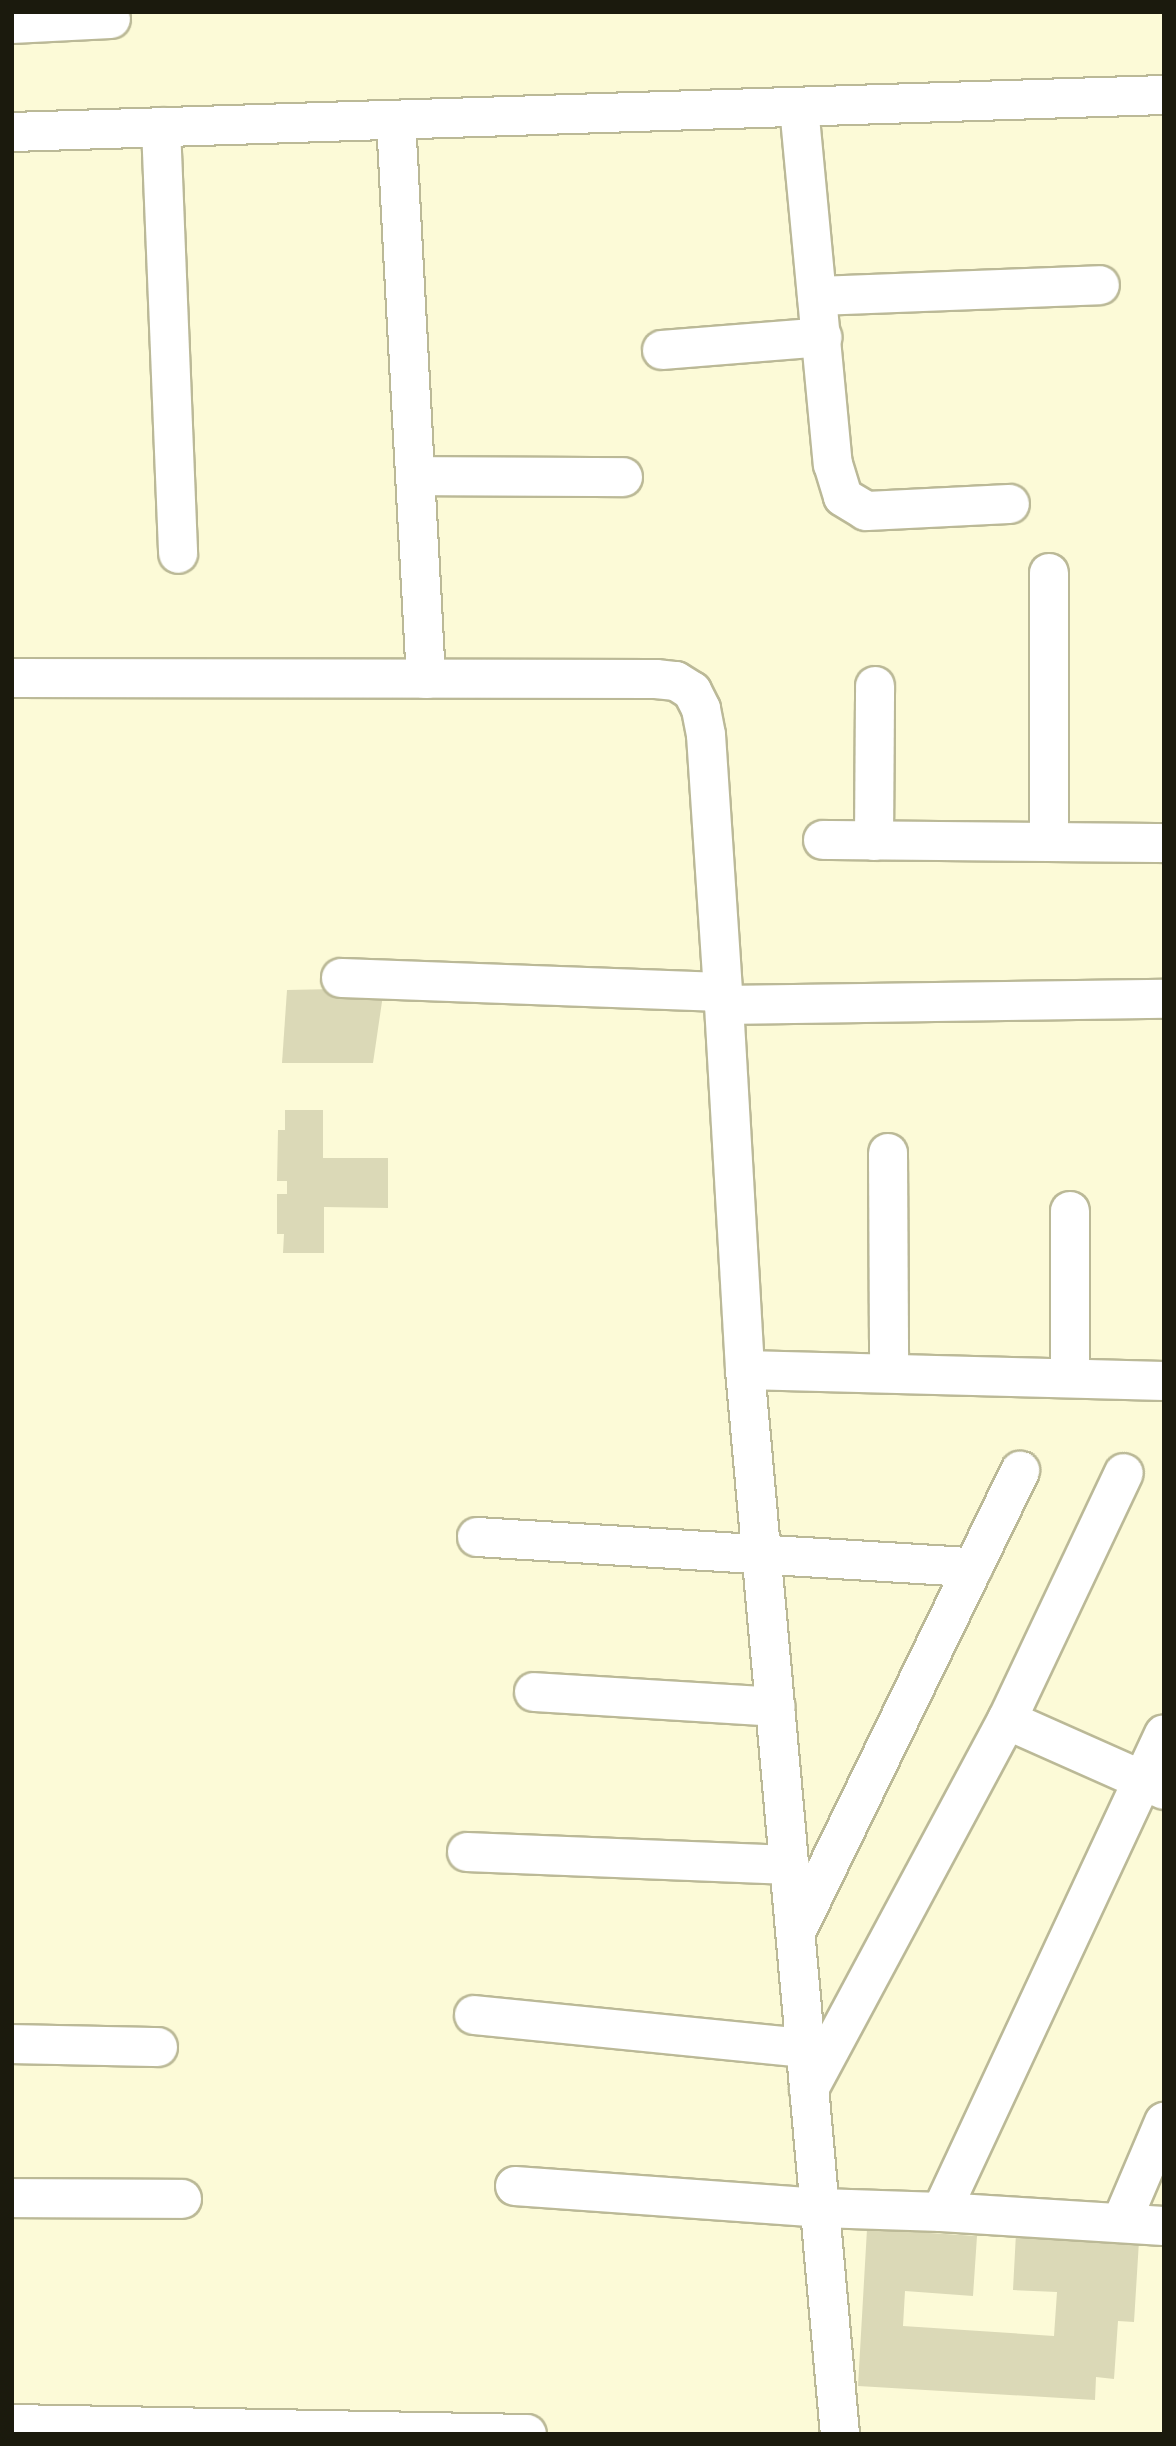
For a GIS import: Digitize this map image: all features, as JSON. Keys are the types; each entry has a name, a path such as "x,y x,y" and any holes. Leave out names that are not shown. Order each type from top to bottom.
{"street":[{"path":"20,20 111,19"},
{"path":"12,132 1164,95"},
{"path":"799,107 833,464 843,497 866,511 1010,504"},
{"path":"396,120 426,679"},
{"path":"161,127 178,554"},
{"path":"817,296 1100,285"},
{"path":"662,350 821,337"},
{"path":"415,477 623,477"},
{"path":"1049,573 1049,842"},
{"path":"12,678 656,679 676,681 692,691 701,709 706,735 724,998 746,1370 840,2434"},
{"path":"874,841 875,686"},
{"path":"823,840 1164,843"},
{"path":"341,978 724,998 1164,999"},
{"path":"888,1153 889,1373"},
{"path":"1070,1211 1070,1378"},
{"path":"746,1370 1164,1381"},
{"path":"796,1932 1020,1471"},
{"path":"809,2089 1007,1720 1124,1473"},
{"path":"477,1537 973,1567"},
{"path":"534,1692 776,1707"},
{"path":"1007,1720 1153,1785"},
{"path":"941,2212 1153,1785 1164,1734"},
{"path":"467,1852 790,1865"},
{"path":"474,2015 806,2048"},
{"path":"12,2044 158,2047"},
{"path":"1121,2223 1164,2122"},
{"path":"515,2186 820,2208 941,2212 1164,2226"},
{"path":"12,2198 182,2199"},
{"path":"12,2424 527,2434"}],"building":[{"path":"384,988 373,1063 282,1063 287,990"},
{"path":"285,1110 323,1110 323,1158 388,1158 388,1208 324,1207 324,1253 283,1253 284,1234 277,1234 277,1194 287,1194 287,1181 277,1181 278,1130 285,1130"},
{"path":"867,2229 977,2236 973,2296 905,2291 903,2326 1054,2336 1057,2292 1013,2290 1016,2233 1139,2241 1134,2322 1118,2321 1114,2379 1096,2377 1095,2400 858,2386"}]}
